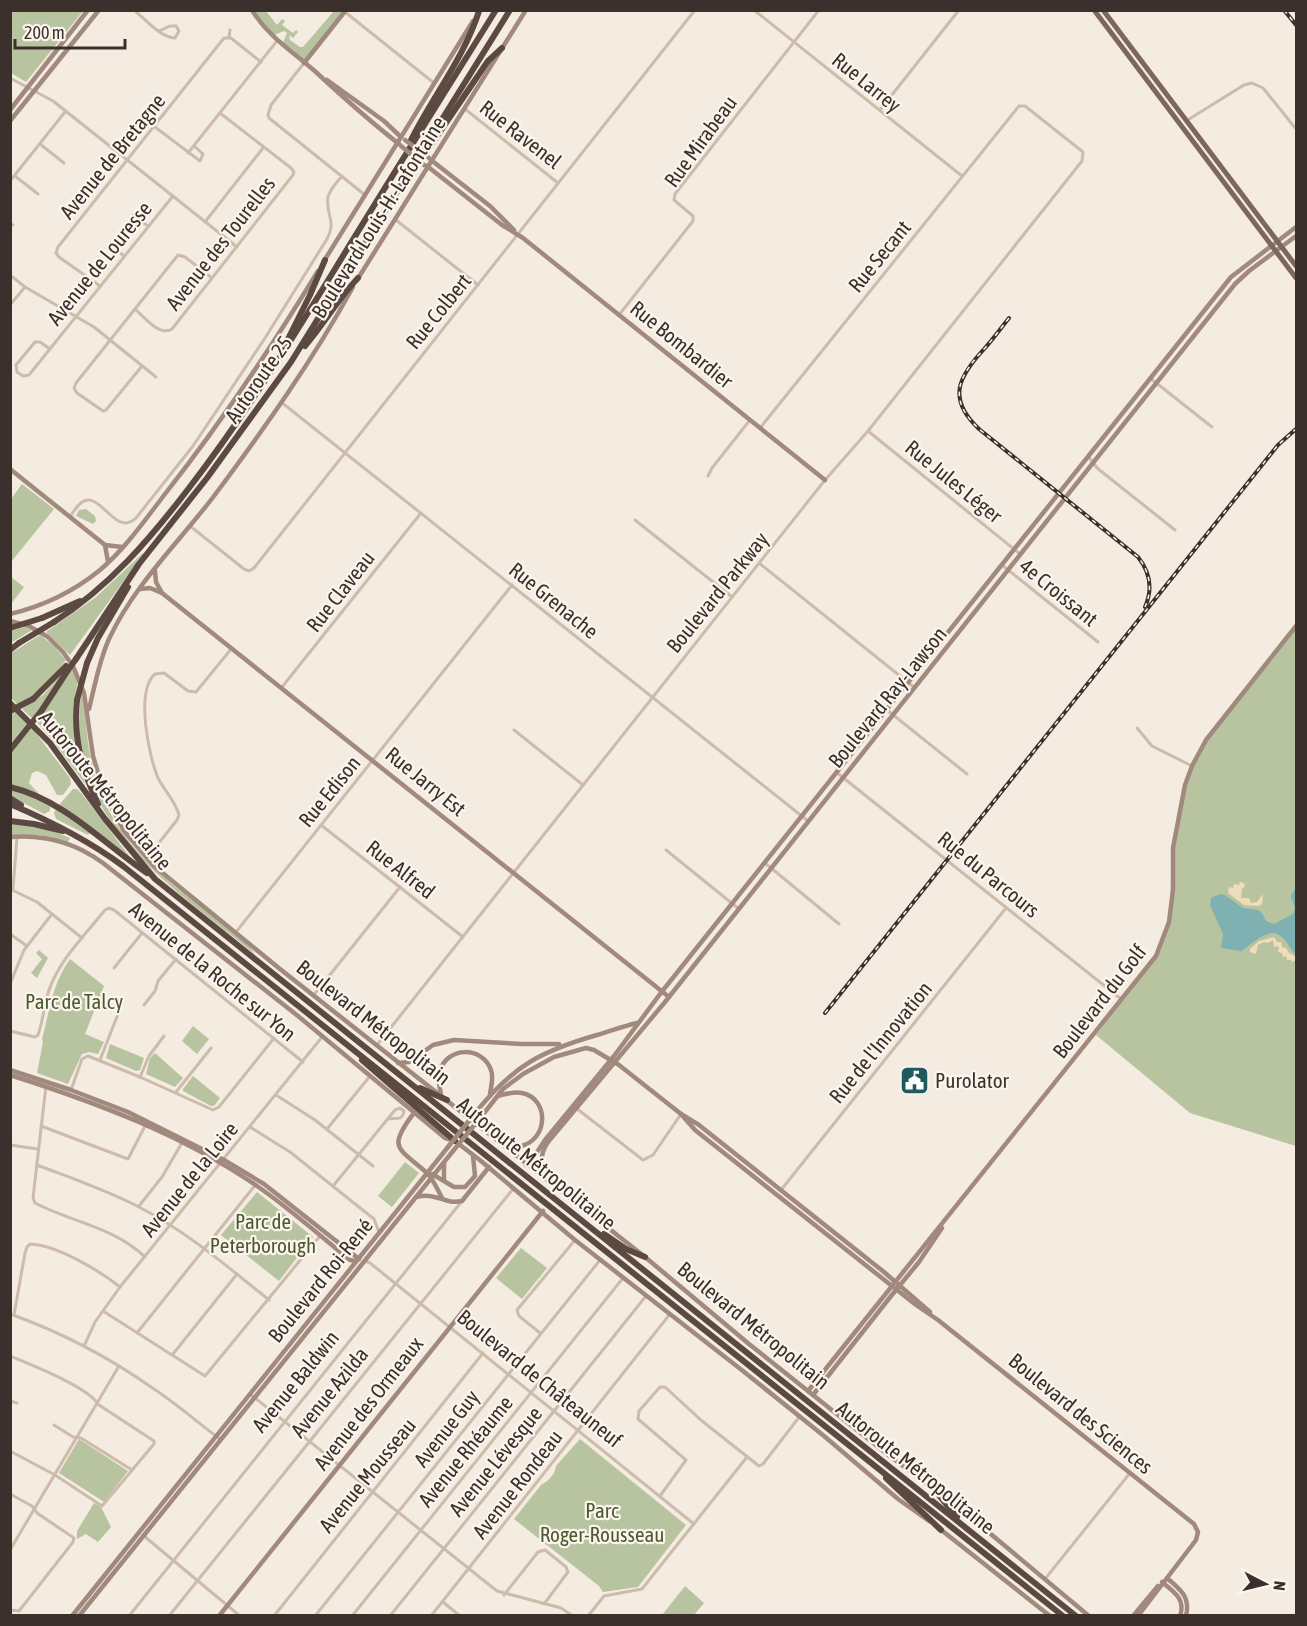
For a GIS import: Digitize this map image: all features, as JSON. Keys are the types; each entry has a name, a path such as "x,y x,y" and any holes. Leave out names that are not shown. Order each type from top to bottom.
{"highway":[{"name":"Autoroute 25","path":"10,649 86,599 127,563 161,523 226,438 275,367 496,10"},
{"name":"Autoroute 25","path":"10,750 42,710 67,668 145,557 211,473 291,362 510,10"},
{"path":"396,170 421,121 467,44 479,11"},
{"path":"395,195 441,133 483,67 502,48"},
{"path":"275,367 325,260"},
{"path":"291,362 318,330 344,292 358,278"},
{"path":"105,819 87,779 80,756 76,729 77,700 87,663 100,634 145,557"},
{"path":"10,628 42,618 86,599"},
{"path":"10,711 33,699 67,668"},
{"name":"Autoroute Métropolitaine","path":"10,703 50,743 105,819 155,879 1076,1616"},
{"path":"10,788 39,797 64,811 155,879"},
{"path":"10,798 48,820"},
{"name":"Autoroute Métropolitaine","path":"10,804 48,820 123,866 1063,1616"},
{"path":"10,821 40,825 75,836"},
{"path":"340,1039 379,1077 455,1141"},
{"path":"404,1079 447,1100"},
{"path":"584,1222 626,1249 645,1257"},
{"path":"864,1457 941,1530"},
{"path":"933,1488 968,1529"}],"main road":[{"path":"1094,10 1296,266"},
{"path":"1103,10 1183,122"},
{"path":"1275,242 1276,251 1296,278"}],"street":[{"path":"10,110 88,10"},
{"path":"10,121 99,10"},
{"path":"134,10 159,31 172,38 175,38 179,31 174,26 159,31"},
{"name":"Rue Bombardier","path":"252,10 277,41 398,132 490,206 518,234 825,480"},
{"name":"Boulevard Louis-H.-Lafontaine","path":"88,711 95,677 120,617 239,462 281,402 396,220 426,166 465,109 526,10"},
{"name":"Rue Colbert","path":"190,526 244,569 251,570 695,10"},
{"name":"Rue Larrey","path":"754,10 962,176"},
{"name":"Rue Mirabeau","path":"619,315 693,221 693,216 674,200 675,194 819,10"},
{"path":"880,110 959,10"},
{"path":"365,195 269,118 267,112 346,11 434,83"},
{"name":"Boulevard Louis-H.-Lafontaine","path":"10,614 60,597 85,581 108,562 210,436 399,145 479,11"},
{"path":"230,30 229,37 261,62"},
{"path":"69,36 76,41"},
{"name":"Avenue de Bretagne","path":"100,286 59,257 56,250 224,38 229,37"},
{"path":"188,153 277,41"},
{"name":"Rue Bombardier","path":"318,74 346,102 399,145 502,225 518,234"},
{"path":"10,78 54,101 237,247"},
{"path":"1183,122 1252,82 1263,88 1296,129"},
{"name":"Boulevard Parkway","path":"376,1046 825,480 868,431 1083,158 1080,150 1021,105"},
{"name":"Rue Secant","path":"760,428 1021,105"},
{"name":"Rue Ravenel","path":"465,109 558,183"},
{"path":"10,182 66,112"},
{"path":"205,222 264,147 220,113"},
{"path":"155,127 198,161 203,154 194,146"},
{"path":"40,144 64,162"},
{"name":"Avenue des Tourelles","path":"135,309 163,331 168,332 292,178 294,172 291,168 264,147"},
{"path":"15,176 38,194"},
{"name":"Boulevard Louis-H.-Lafontaine","path":"70,516 86,500 93,501 124,524 136,518 193,446 327,239 332,225 328,196 342,176"},
{"name":"Avenue de Louresse","path":"50,349 40,342 34,342 16,365 17,372 28,376 50,349 148,226 173,196"},
{"path":"133,215 148,226"},
{"path":"396,220 478,285"},
{"name":"Boulevard Ray-Lawson","path":"612,1062 637,1023 1231,277 1296,227"},
{"name":"Boulevard Ray-Lawson","path":"525,1165 532,1160 708,948 1238,281 1296,236"},
{"path":"110,245 124,256"},
{"path":"142,366 103,411 77,393 74,388 178,255 185,257 212,278"},
{"path":"10,275 25,287 76,316 156,377"},
{"path":"10,305 25,287"},
{"path":"1160,366 1167,371"},
{"path":"1150,378 1212,427"},
{"name":"Rue Grenache","path":"281,402 808,821"},
{"path":"708,476 751,420"},
{"name":"Rue Jules Léger","path":"868,431 1021,554"},
{"path":"1088,456 1093,463 1175,530"},
{"path":"10,470 105,545 108,562"},
{"name":"Rue Claveau","path":"282,688 421,513"},
{"path":"635,520 732,597"},
{"path":"105,545 122,547"},
{"path":"759,564 915,688"},
{"name":"4e Croissant","path":"1002,565 1098,642"},
{"path":"155,571 156,582 162,593"},
{"name":"Rue Edison","path":"236,932 512,585"},
{"name":"Rue Jarry Est","path":"140,589 150,588 162,593 669,996"},
{"name":"Boulevard Métropolitain","path":"10,621 39,632 52,640 63,652 79,677 88,711 92,750 103,791 118,821 147,858 313,996 441,1095 525,1165 645,1257 813,1395 997,1538 1089,1616"},
{"name":"Boulevard du Golf","path":"813,1395 896,1285 1159,951 1170,922 1173,848 1191,766 1206,740 1296,626"},
{"path":"147,858 179,815 157,776 148,748 145,720 149,681 155,674 164,673 188,691 196,692 232,648"},
{"path":"886,710 967,774"},
{"path":"1137,728 1152,746 1191,766"},
{"path":"514,730 583,785"},
{"name":"Rue du Parcours","path":"837,772 1122,1000"},
{"name":"Rue Alfred","path":"321,825 463,937"},
{"name":"Boulevard Métropolitain","path":"10,837 57,841 94,857 324,1036 445,1138 455,1141 489,1167 575,1240 800,1416 903,1503 1050,1616"},
{"path":"17,837 12,889 32,898 82,938"},
{"path":"666,850 739,909"},
{"path":"765,862 839,924"},
{"path":"313,996 400,887"},
{"name":"Avenue de la Roche sur Yon","path":"10,1031 34,1037 38,1035 52,982 66,958 109,908 303,1062"},
{"name":"Rue de l'Innovation","path":"777,1196 1006,908"},
{"path":"10,984 27,946 52,914"},
{"path":"114,968 142,933"},
{"path":"10,934 27,946"},
{"path":"701,943 708,948"},
{"path":"144,1005 155,991 158,981 176,959"},
{"path":"100,1060 120,1009"},
{"name":"Boulevard Roi-René","path":"72,1616 416,1197 448,1147 490,1094 523,1065 544,1053 565,1044 637,1023"},
{"path":"140,1077 148,1056 164,1036"},
{"name":"Avenue de la Loire","path":"84,1346 95,1322 120,1287 324,1036"},
{"path":"70,1092 83,1058 88,1056 176,1092 211,1110 216,1109 274,1038"},
{"path":"398,1063 408,1062 433,1045 454,1040 565,1044"},
{"path":"176,1092 211,1048"},
{"name":"Boulevard Roi-René","path":"253,1396 379,1232 444,1162 506,1087 528,1071 568,1051 588,1048 612,1062"},
{"path":"441,1095 439,1076 442,1065 452,1055 466,1052 479,1056 488,1064 492,1077 490,1094"},
{"name":"Boulevard des Sciences","path":"612,1062 699,1125 781,1190 938,1320 1194,1524 1198,1535 1164,1581"},
{"name":"Boulevard de Châteauneuf","path":"10,1070 146,1123 222,1162 257,1183 357,1260 370,1263 421,1302 531,1394 694,1524"},
{"name":"Boulevard de Châteauneuf","path":"10,1075 46,1084"},
{"path":"327,1129 370,1076"},
{"path":"46,1084 33,1198 35,1203 115,1236 145,1257"},
{"path":"498,1096 516,1093 528,1095 538,1103 543,1118 540,1132 532,1141 518,1146 502,1144"},
{"path":"276,1095 327,1129 373,1166"},
{"path":"574,1107 643,1160 653,1155 681,1114"},
{"name":"Boulevard Ray-Lawson","path":"546,1179 541,1163 543,1151 574,1107"},
{"path":"333,1186 396,1109 403,1110 402,1118 388,1119"},
{"path":"414,1113 400,1133 398,1144 402,1153 430,1175 457,1188 465,1187 476,1173 473,1155"},
{"name":"Boulevard des Sciences","path":"681,1114 695,1130 777,1196 896,1285"},
{"path":"41,1126 128,1159 146,1123"},
{"path":"250,1128 290,1152 333,1186 375,1221 379,1232"},
{"path":"139,1206 162,1177 183,1141"},
{"path":"10,1145 39,1149"},
{"path":"444,1162 444,1181"},
{"path":"37,1164 139,1206 205,1249 269,1300"},
{"name":"Avenue Baldwin","path":"129,1616 489,1167"},
{"path":"430,1175 442,1198"},
{"path":"138,1333 257,1183"},
{"name":"Avenue Azilda","path":"170,1616 514,1187"},
{"path":"416,1197 430,1195 450,1202 462,1201"},
{"name":"Avenue des Ormeaux","path":"219,1616 543,1211"},
{"path":"103,1311 205,1376 322,1234"},
{"path":"540,1333 519,1317 517,1310 575,1240"},
{"path":"120,1287 101,1272 77,1260 45,1247 30,1244 25,1253 12,1314 84,1346 119,1366 163,1395 218,1438"},
{"name":"Avenue Guy","path":"315,1616 600,1260"},
{"path":"173,1354 237,1274"},
{"name":"Avenue Rhéaume","path":"352,1616 623,1278"},
{"name":"Boulevard du Golf","path":"808,1391 896,1285"},
{"name":"Avenue Lévesque","path":"390,1616 646,1296"},
{"name":"Avenue Rondeau","path":"431,1616 670,1314"},
{"name":"Avenue Mousseau","path":"274,1616 483,1353"},
{"path":"10,1356 95,1398 154,1441 102,1506 55,1475 10,1451"},
{"path":"11,1547 119,1366"},
{"path":"660,1496 686,1460 638,1419 639,1412 660,1387 665,1387 702,1421 758,1466 761,1466 800,1416"},
{"path":"253,1396 497,1591 563,1609 573,1616"},
{"path":"10,1401 17,1403"},
{"path":"54,1425 132,1470"},
{"path":"588,1616 604,1596 642,1589 747,1457"},
{"path":"1044,1580 1130,1473"},
{"path":"10,1494 71,1535 73,1542 19,1611 10,1610"},
{"path":"141,1534 240,1616"},
{"name":"Boulevard Roi-René","path":"79,1616 141,1534"},
{"path":"504,1594 538,1552 545,1550 566,1567 568,1572 544,1604"},
{"path":"1133,1616 1164,1581"},
{"path":"1138,1616 1164,1581"},
{"path":"1164,1581 1180,1598 1182,1606 1180,1616"},
{"path":"1164,1581 1185,1595 1188,1604 1186,1616"},
{"path":"443,1602 460,1616"}],"green space":[{"path":"10,11 83,11 26,82 11,73"},
{"path":"252,11 266,11 277,25 282,19 285,21 282,25 293,33 296,30 298,32 293,38 289,35 290,40 303,47 334,11 346,11 304,63 282,45 287,33 284,31 272,36"},
{"path":"22,484 54,509 11,562 11,499"},
{"path":"86,509 95,516 96,521 93,524 76,516 79,510"},
{"path":"143,553 70,655 46,632 96,597"},
{"path":"11,577 24,587 11,604"},
{"path":"1296,626 1296,1146 1190,1113 1096,1035 1156,956 1169,922 1172,862 1185,785 1201,747"},
{"path":"23,627 32,630 11,643 11,631"},
{"path":"40,635 53,645 66,660 45,685 18,705 11,698 10,654"},
{"path":"72,669 78,681 73,707 74,737 85,784 37,722"},
{"path":"63,673 33,719 22,709 43,695"},
{"path":"81,691 95,777 112,816 122,832 165,878 232,931 255,954 152,869 109,819 93,790 83,760 79,726"},
{"path":"15,712 28,725 11,746 11,714"},
{"path":"32,728 70,778 71,784 63,795 57,795 46,775 37,771 32,773 29,783 39,794 11,785 10,753"},
{"path":"73,789 77,789 83,795 130,857 59,805"},
{"path":"10,790 50,806 50,811 44,814 11,796"},
{"path":"56,809 90,833 88,835 56,819 54,813"},
{"path":"11,823 41,828 70,838 68,842 40,835 11,835"},
{"path":"39,950 48,958 37,978 31,973 42,959 36,953"},
{"name":"Parc de Talcy","path":"70,959 104,986 85,1034 104,1042 98,1054 89,1052 82,1054 68,1084 37,1073 52,997 59,978"},
{"path":"193,1026 209,1039 197,1054 182,1041"},
{"name":"Parc de Talcy","path":"110,1044 144,1058 140,1070 136,1071 106,1058"},
{"name":"Parc de Talcy","path":"155,1053 183,1078 175,1087 146,1074 150,1058"},
{"path":"193,1076 220,1098 214,1106 183,1091"},
{"path":"405,1162 419,1173 392,1207 378,1196"},
{"name":"Parc de Peterborough","path":"257,1192 313,1237 279,1281 221,1235"},
{"path":"521,1248 547,1268 522,1299 496,1278"},
{"path":"79,1439 128,1471 104,1502 59,1473"},
{"name":"Parc Roger-Rousseau","path":"580,1439 686,1525 638,1587 603,1592 599,1586 514,1519 541,1485 551,1477 556,1466"},
{"path":"94,1503 101,1507 111,1527 98,1542 86,1534 77,1539 77,1531"},
{"path":"685,1586 704,1603 694,1615 662,1615"}],"sand":[{"path":"1240,882 1245,886 1242,889 1241,898 1249,898 1251,903 1257,902 1263,894 1262,904 1244,905 1228,893 1229,887 1233,888 1234,884 1239,885"},
{"path":"1274,937 1277,942 1281,942 1282,947 1296,957 1296,960 1292,962 1287,960 1286,956 1283,957 1282,953 1278,952 1279,946 1274,947 1273,940 1258,945 1256,954 1250,952 1250,949 1259,941"}],"water":[{"path":"1296,890 1296,954 1284,939 1273,933 1262,936 1241,951 1221,948 1223,934 1210,905 1211,898 1220,894 1225,895 1243,908 1258,910 1266,921 1274,924 1293,914 1295,908 1291,896"}],"railway":[{"path":"1284,10 1296,25"},
{"path":"1009,318 968,368 960,387 962,407 979,429 1138,557 1149,581 1149,594 1145,607"},
{"path":"825,1013 1278,445 1296,429"}],"place":[{"name":"Purolator","path":"914,1080"}]}
